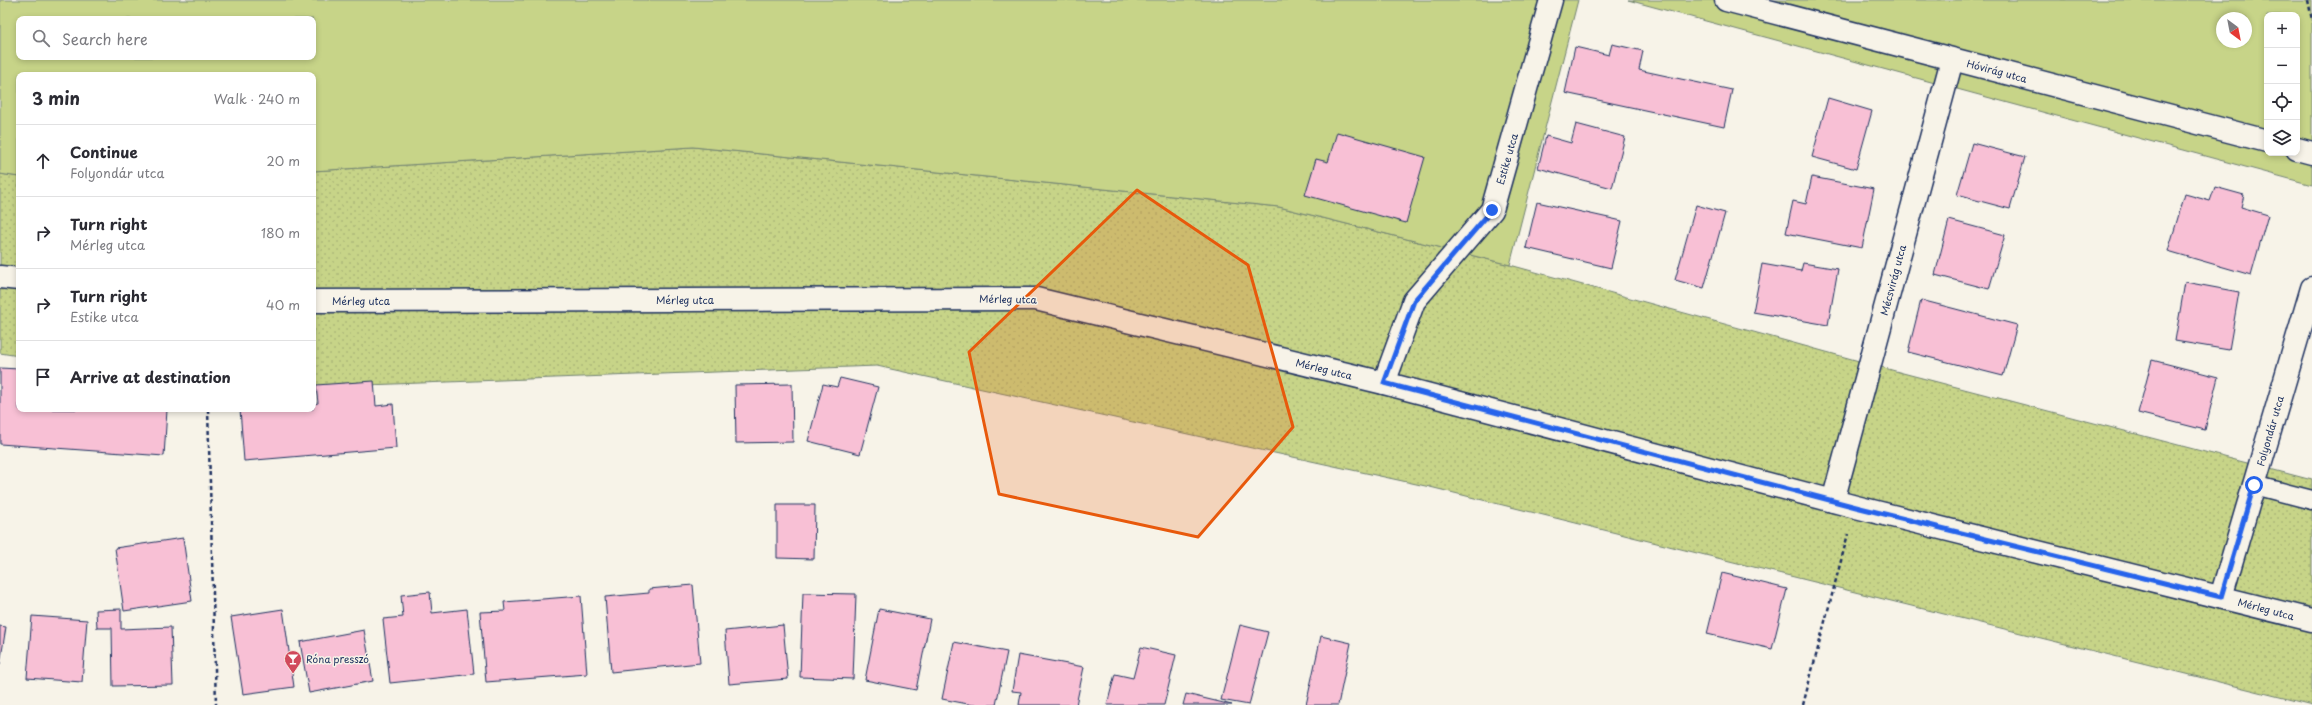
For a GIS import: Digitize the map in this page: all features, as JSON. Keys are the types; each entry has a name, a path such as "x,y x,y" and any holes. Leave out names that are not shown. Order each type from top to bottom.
{"street":[{"name":"Estike utca","path":"1384,383 1414,301 1492,210 1551,0"},
{"name":"Hóvirág utca","path":"1726,0 2264,140"},
{"name":"Mécsvirág utca","path":"1833,501 1952,60"},
{"path":"2300,150 2312,153"},
{"path":"0,277 16,279"},
{"name":"Folyondár utca","path":"2221,597 2312,288"},
{"name":"Mérleg utca","path":"316,301 1036,299 1384,383 1856,507 2312,620"}],"lane":[{"path":"2254,485 2312,500"}],"path":[{"path":"2308,0 2312,20"},
{"path":"208,412 216,705"},
{"path":"1803,705 1856,507"}],"highlighted area":[{"path":"1137,190 1248,265 1293,427 1198,537 999,494 969,352"}],"green space":[{"path":"0,0 1578,0 1510,265 1279,207 693,147 316,171 316,72 16,72 16,177 0,174"},
{"path":"1628,0 2312,0 2312,185"},
{"path":"693,147 1279,207 1510,265 1899,372 2312,480 2312,705 1430,487 877,366 316,387 316,171"},
{"path":"0,174 16,177 16,356 0,353"}],"building":[{"path":"1612,44 1643,51 1639,70 1732,90 1724,127 1565,93 1575,47 1609,55"},
{"path":"1828,98 1872,111 1856,169 1812,157"},
{"path":"1576,124 1625,137 1612,188 1538,168 1546,136 1571,143"},
{"path":"1337,132 1425,157 1406,223 1305,195 1316,159 1328,162"},
{"path":"1972,143 2025,157 2010,209 1957,195"},
{"path":"1812,177 1874,189 1862,248 1786,233 1793,201 1806,204"},
{"path":"2215,187 2244,195 2241,207 2268,215 2251,275 2168,251 2185,194 2210,201"},
{"path":"1537,202 1622,221 1611,268 1526,248"},
{"path":"1696,205 1725,213 1704,288 1675,280"},
{"path":"1949,220 2005,235 1989,289 1935,275"},
{"path":"1803,263 1838,269 1828,325 1753,312 1762,264 1801,271"},
{"path":"2185,282 2239,292 2229,350 2175,341"},
{"path":"1921,300 2017,325 2003,376 1908,352"},
{"path":"2152,360 2218,377 2205,430 2138,413"},
{"path":"0,368 16,369 16,412 167,412 164,456 0,444"},
{"path":"840,378 878,387 860,454 808,441 823,384 837,387"},
{"path":"374,381 376,406 393,404 396,448 244,461 240,412 316,412 316,403 318,403 316,385"},
{"path":"792,384 793,442 736,443 735,385"},
{"path":"777,505 815,505 814,559 777,558"},
{"path":"183,538 192,601 124,611 115,548"},
{"path":"1722,573 1787,589 1772,649 1707,634"},
{"path":"693,585 700,663 611,672 605,597 649,593 649,589"},
{"path":"430,592 432,613 467,609 474,674 390,683 383,619 403,617 401,595"},
{"path":"803,593 856,594 853,679 800,677"},
{"path":"581,596 587,674 486,682 480,612 505,611 504,602"},
{"path":"121,609 121,629 171,627 173,685 113,686 112,628 97,628 96,610"},
{"path":"283,609 294,687 243,694 231,617"},
{"path":"879,609 930,619 916,690 865,680"},
{"path":"32,616 87,620 82,682 27,678"},
{"path":"783,625 788,679 729,684 725,631"},
{"path":"1240,625 1268,632 1249,705 1221,700"},
{"path":"0,626 6,627 0,664"},
{"path":"364,630 373,681 309,693 300,642"},
{"path":"1321,636 1351,643 1338,705 1306,705"},
{"path":"954,642 1007,652 996,705 973,705 942,699"},
{"path":"1141,647 1176,655 1164,705 1107,705 1115,674 1133,678"},
{"path":"1018,655 1084,667 1076,705 1019,705 1021,692 1012,691"},
{"path":"1186,694 1232,705 1183,705"}],"place":[{"name":"Róna presszó","path":"293,674"}],"route":[{"path":"1492,210 1414,301 1384,383 1856,507 2221,597 2254,485"}]}
